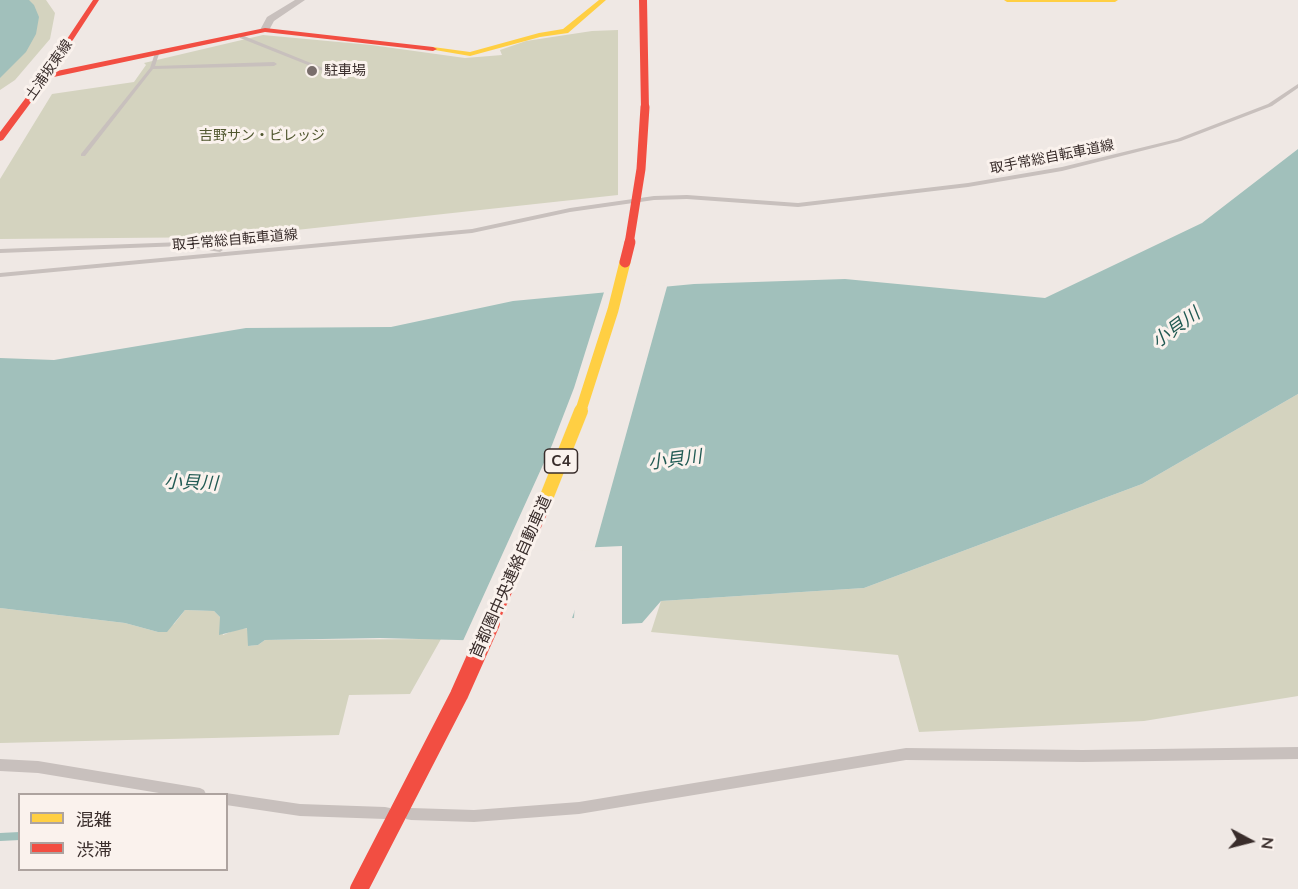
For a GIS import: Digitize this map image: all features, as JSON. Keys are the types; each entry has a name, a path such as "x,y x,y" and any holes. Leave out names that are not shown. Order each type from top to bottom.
{"main road":[{"name":"土浦坂東線","path":"0,138 46,76 96,0"},
{"path":"46,76 242,37 265,30 470,54 539,35 565,31 572,22 603,0"},
{"name":"首都圏中央連絡自動車道","path":"359,889 459,695 527,545 585,400 613,310 632,232 645,116 643,0"},
{"path":"1007,0 1115,0"}],"street":[{"path":"265,30 270,19 301,0"}],"lane":[{"path":"242,37 335,74"},
{"path":"83,155 152,68 157,54"},
{"path":"152,68 274,64"},
{"name":"取手常総自転車道線","path":"0,275 472,231 570,210 654,198 687,197 798,205 968,185 1112,157 1179,140 1269,105 1298,86"},
{"path":"0,251 182,244 234,252"},
{"path":"228,799 300,810 474,816 579,808 906,754 1118,756 1298,753"},
{"path":"0,765 38,767 188,793"}],"green space":[{"path":"0,0 46,0 55,13 50,39 15,80 0,90"},
{"name":"吉野サン・ビレッジ","path":"618,30 618,195 232,237 0,239 0,179 52,94 134,82 146,65 144,63 263,35 371,45 465,58 502,55 500,50 526,41 592,31"},
{"path":"1298,394 1298,696 1144,721 919,732 898,655 651,632 661,601 864,588 1142,484"},
{"path":"0,608 125,623 158,632 174,624 185,610 214,611 220,617 223,635 248,628 248,646 258,645 265,640 441,639 410,694 349,695 339,735 0,743"}],"water":[{"path":"0,0 29,0 39,17 36,34 26,52 0,78"},
{"name":"小貝川","path":"1298,149 1298,394 1142,484 864,588 661,601 642,623 622,624 622,546 578,548 574,618 541,617 535,642 380,638 265,640 258,645 248,646 247,628 219,635 220,617 214,611 185,610 167,632 158,632 125,623 0,608 0,358 54,360 246,328 391,327 513,301 694,284 845,279 1045,298 1202,223"}],"pier":[{"path":"668,283 594,550 580,551 578,601 571,621 543,620 537,645 462,643 552,445 574,388 605,289"}],"waterway":[{"path":"0,837 18,836"}],"traffic: slow":[{"path":"433,49 470,54 539,35 565,31 603,0"},
{"path":"1007,0 1115,0"},
{"path":"543,506 581,411 613,310 625,262"}],"traffic: jam":[{"path":"0,138 46,76 96,0"},
{"path":"625,262 632,232 641,169 645,116 643,0"},
{"path":"46,76 265,30 433,49"},
{"path":"359,889 459,695 543,506"}],"place":[{"name":"駐車場","path":"312,71"}]}
